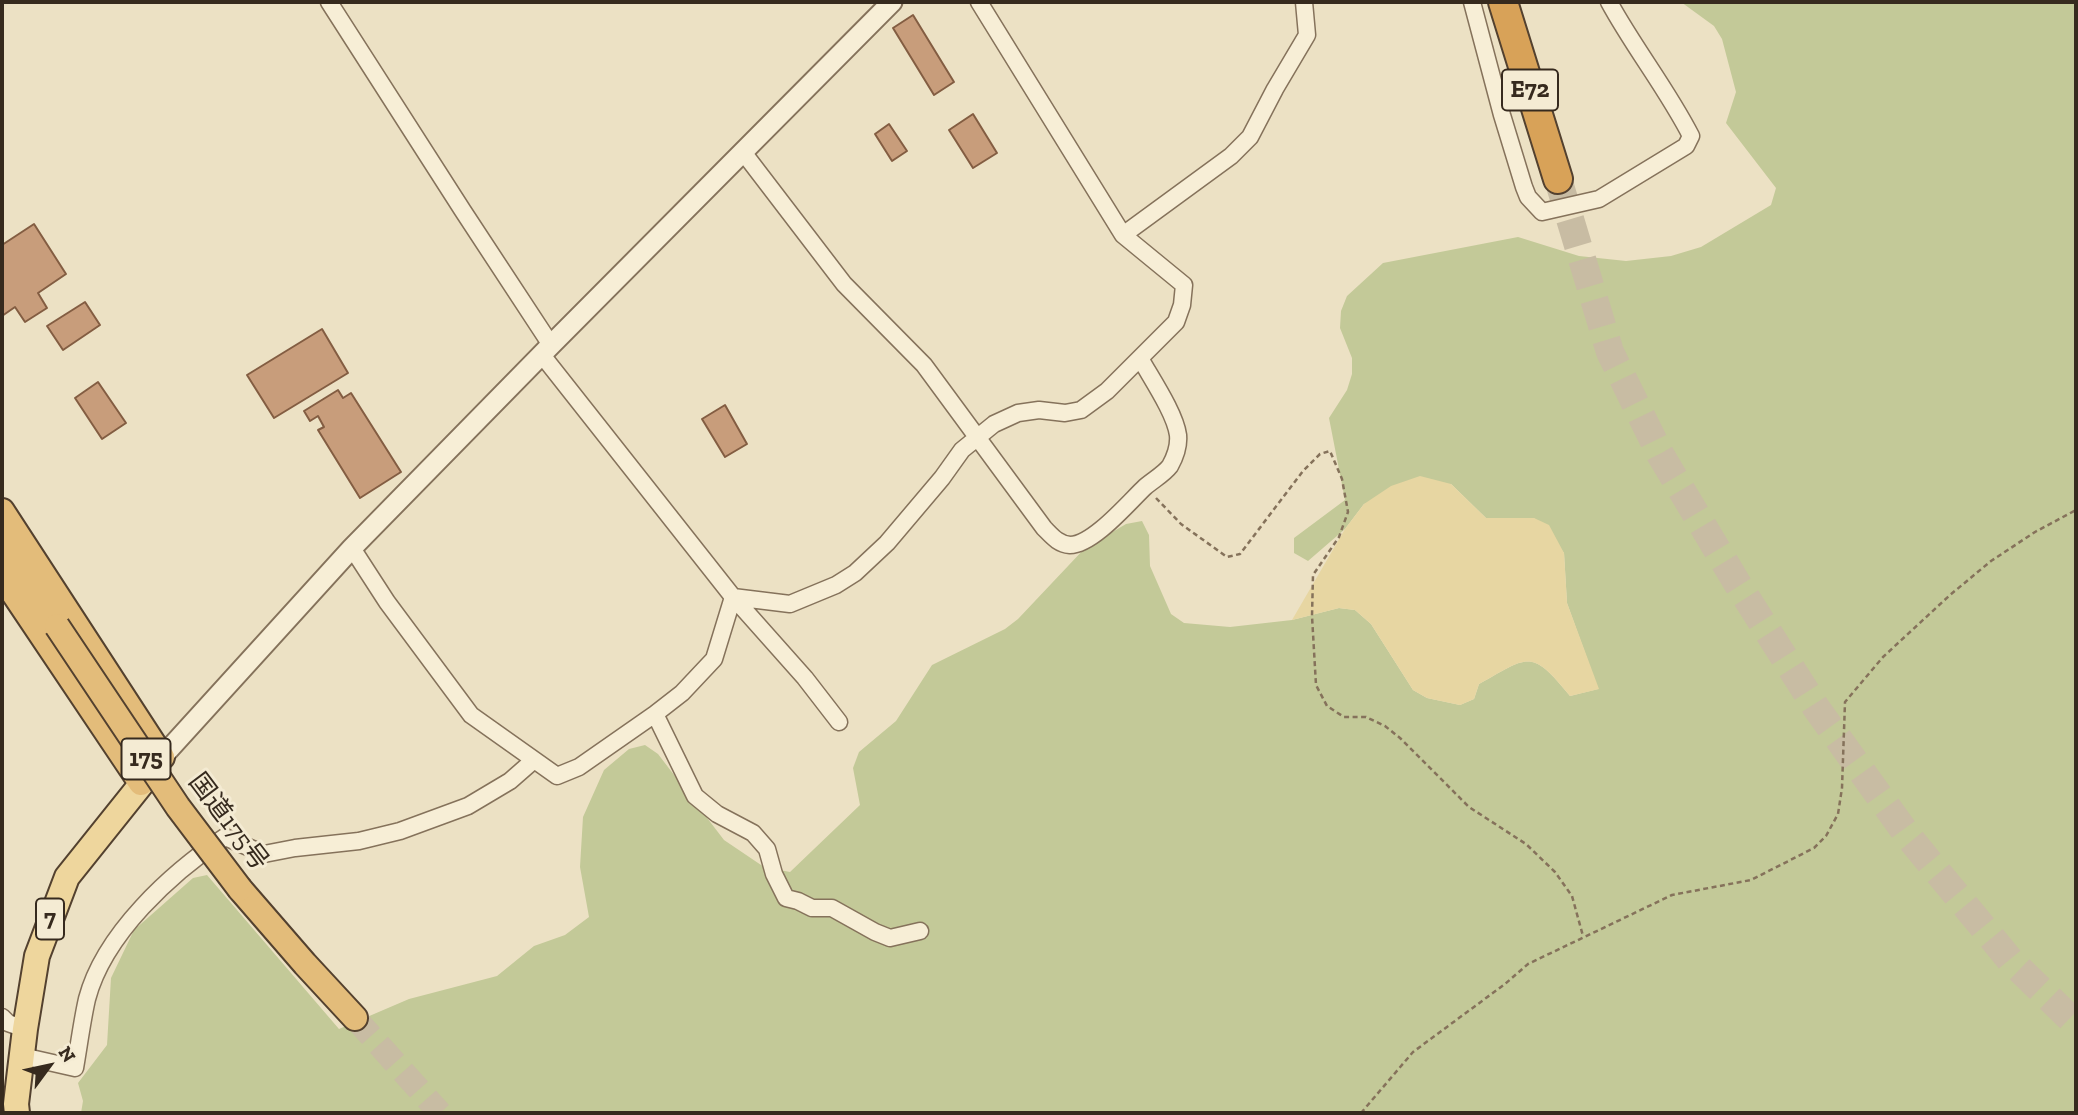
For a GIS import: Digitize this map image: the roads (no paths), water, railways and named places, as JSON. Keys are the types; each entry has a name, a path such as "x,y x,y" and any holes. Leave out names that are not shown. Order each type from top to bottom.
{"highway":[{"name":"E72","path":"1503,2 1558,179"},
{"name":"175","path":"2,511 162,757"},
{"name":"国道175号","path":"2,543 178,807 240,889 304,964 355,1018"},
{"name":"175","path":"2,576 141,783"}],"main road":[{"name":"7","path":"17,1113 25,1029 37,956 67,877 162,757"}],"street":[{"path":"329,2 463,211 546,350 733,597 805,678 839,722"},
{"path":"162,757 352,548 892,2"},
{"path":"733,597 790,604 836,585 855,573 887,543 962,450 994,424 1018,413 1039,410 1065,413 1081,410 1107,391 1176,322 1182,305 1184,285 1124,235 979,2"},
{"path":"1124,235 1231,156 1250,137 1307,35 1304,2"},
{"path":"1472,2 1524,187 1528,197 1542,212 1599,199 1686,146 1691,136 1609,2"},
{"path":"743,152 844,284 924,365 1057,542 1072,545 1092,536 1113,521 1169,467 1177,450 1178,435 1172,415 1140,358"},
{"path":"352,548 387,602 471,715 557,776 579,767 682,693 714,659 733,597"},
{"path":"655,714 695,796 718,814 753,833 766,849 786,898 812,908 832,908 890,938 920,931"},
{"path":"22,1056 75,1068 88,997 110,946 139,910 195,856 225,837 264,854 359,841 400,831 468,806 510,781 534,760"},
{"path":"2,1017 8,1023 25,1029"}],"tunnel":[{"path":"1558,179 1610,352 1660,454 1737,583 1817,709 1908,836 2010,960 2076,1024"},
{"path":"355,1018 440,1113"}]}
